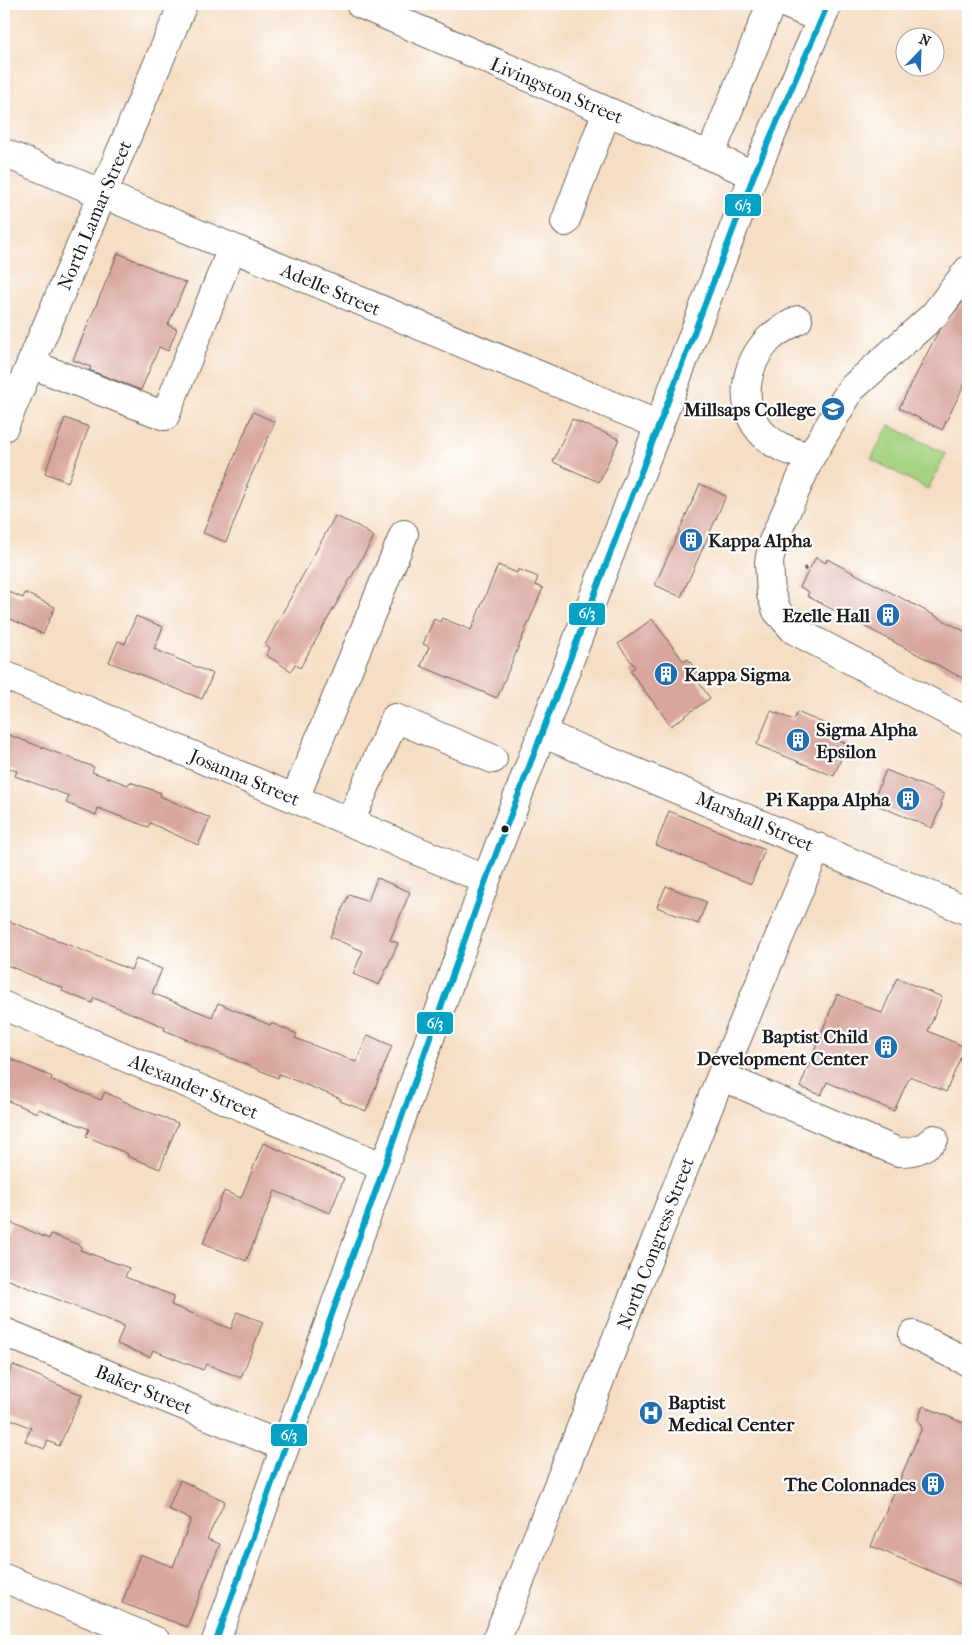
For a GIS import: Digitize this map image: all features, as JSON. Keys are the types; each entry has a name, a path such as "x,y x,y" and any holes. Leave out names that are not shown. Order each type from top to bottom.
{"street":[{"name":"North Lamar Street","path":"4,427 183,4"},
{"name":"Livingston Street","path":"360,4 754,175"},
{"path":"710,156 772,4"},
{"path":"216,1641 486,880 754,175 824,11 786,4"},
{"path":"565,222 607,111"},
{"name":"Adelle Street","path":"4,153 659,425"},
{"path":"31,364 165,416 232,248"},
{"path":"968,270 934,315 851,389 810,458 773,541 769,562 771,594 777,611 794,630 968,722"},
{"path":"798,320 782,329 764,345 750,371 745,393 749,412 766,437 775,444 810,458"},
{"path":"295,798 404,534"},
{"name":"Josanna Street","path":"4,675 486,880"},
{"path":"350,822 395,718 493,759"},
{"name":"Marshall Street","path":"542,732 968,911"},
{"name":"North Congress Street","path":"496,1641 721,1076 817,846"},
{"name":"Alexander Street","path":"4,1006 384,1167"},
{"path":"721,1076 898,1152 918,1150 934,1140"},
{"name":"Baker Street","path":"4,1332 285,1447"},
{"path":"913,1335 968,1362"},
{"path":"4,1578 156,1641"}],"path":[{"path":"804,567 807,573"}],"green space":[{"path":"889,425 946,454 928,489 871,459"}],"building":[{"path":"118,253 186,283 168,325 177,329 168,351 159,347 141,390 89,370 91,367 73,360"},
{"path":"968,296 968,377 942,430 899,408 938,332"},
{"path":"253,412 275,422 246,487 248,487 226,542 203,533"},
{"path":"65,418 89,427 68,482 45,473"},
{"path":"572,419 619,439 599,482 553,462"},
{"name":"Kappa Alpha","path":"700,484 726,496 681,597 655,585"},
{"path":"335,516 358,526 374,537 300,668 295,664 291,671 266,655 270,648 265,645"},
{"name":"Ezelle Hall","path":"816,557 826,563 827,559 968,633 968,681 807,596 809,592 800,587"},
{"path":"498,565 517,573 518,569 538,577 535,585 543,588 497,698 421,666 429,647 423,644 434,619 440,622 442,618 471,630"},
{"path":"4,590 23,598 25,593 55,607 43,634 4,616"},
{"path":"136,616 163,627 154,649 213,674 202,699 109,662 118,641 125,644"},
{"name":"Kappa Sigma","path":"652,619 684,662 688,659 701,677 697,680 710,698 671,726 630,671 635,667 618,644"},
{"name":"Sigma Alpha Epsilon","path":"771,711 794,720 797,712 830,726 826,736 847,744 834,776 757,745"},
{"path":"4,733 94,767 92,772 128,785 130,782 161,793 160,796 210,818 198,845 150,823 148,827 98,808 96,815 66,803 69,796 15,776 17,771 4,766"},
{"name":"Pi Kappa Alpha","path":"886,770 944,794 932,828 872,803"},
{"path":"669,811 765,850 751,884 656,845"},
{"path":"377,878 410,892 390,940 398,943 379,985 353,974 363,951 330,937 349,894 368,901"},
{"path":"666,886 707,902 698,924 657,907"},
{"path":"4,919 131,970 136,959 162,969 152,993 212,1017 218,1003 297,1034 295,1038 356,1062 368,1035 392,1046 366,1111 279,1074 278,1078 164,1030 165,1027 94,998 92,1003 62,991 63,988 4,964"},
{"name":"Baptist Child Development Center","path":"897,978 942,997 928,1031 965,1047 946,1092 910,1076 894,1111 827,1082 821,1095 800,1087 837,994 882,1013"},
{"path":"4,1056 52,1077 51,1080 101,1100 105,1092 138,1108 178,1123 160,1169 127,1156 128,1154 86,1136 89,1129 39,1109 37,1113 4,1099"},
{"path":"263,1143 344,1178 330,1213 275,1191 246,1261 203,1243 224,1191 241,1198"},
{"path":"12,1223 49,1239 51,1234 82,1246 80,1250 129,1268 125,1277 174,1296 171,1305 231,1329 237,1312 263,1322 241,1378 206,1364 203,1370 153,1350 150,1357 117,1344 124,1326 4,1278 4,1241"},
{"path":"13,1365 82,1395 59,1446 48,1441 44,1449 25,1441 31,1428 4,1416 4,1385"},
{"name":"The Colonnades","path":"923,1406 968,1425 968,1587 871,1546 922,1428 918,1419"},
{"path":"180,1480 225,1501 207,1539 220,1544 187,1627 122,1603 140,1554 173,1567 191,1519 168,1509"}],"transit line":[{"name":"6/3","path":"216,1641 486,880 754,175 828,4"}],"place":[{"name":"Millsaps College","path":"833,409"},
{"name":"Kappa Alpha","path":"691,540"},
{"name":"Ezelle Hall","path":"888,615"},
{"name":"Kappa Sigma","path":"666,674"},
{"name":"Sigma Alpha Epsilon","path":"798,740"},
{"name":"Pi Kappa Alpha","path":"908,799"},
{"name":"Baptist Child Development Center","path":"886,1047"},
{"name":"Baptist Medical Center","path":"651,1413"},
{"name":"The Colonnades","path":"933,1484"}]}
